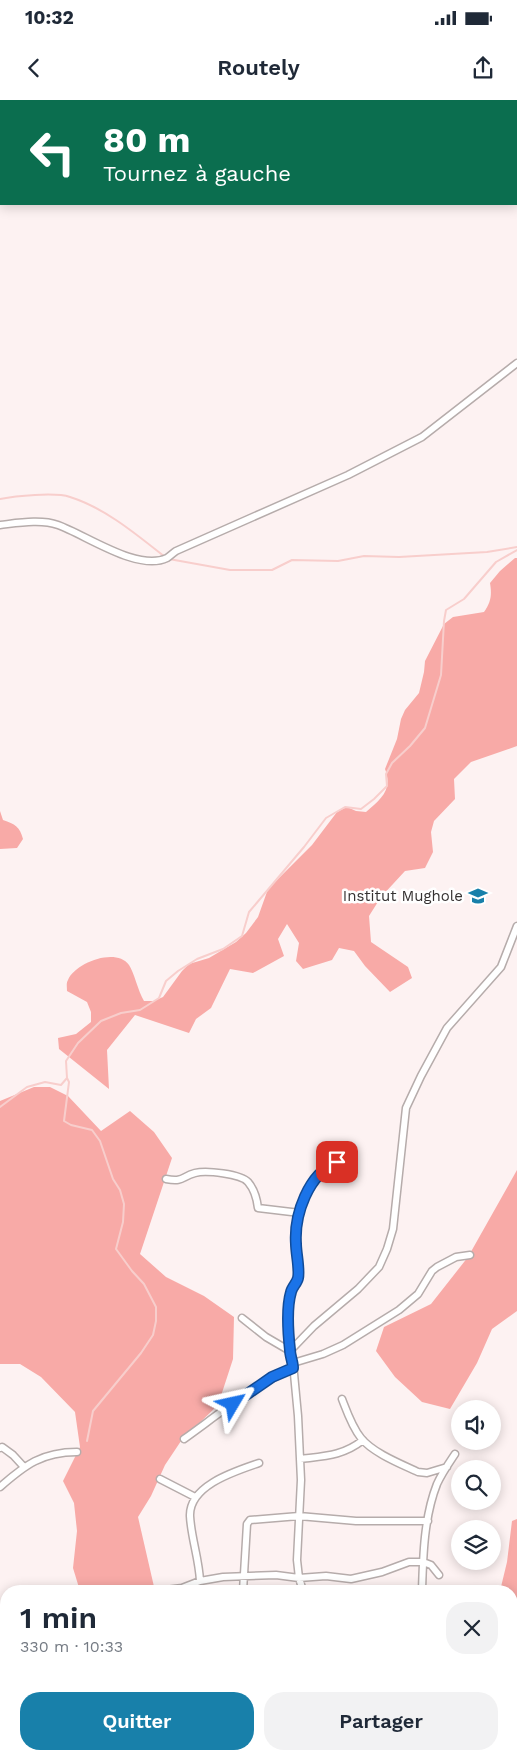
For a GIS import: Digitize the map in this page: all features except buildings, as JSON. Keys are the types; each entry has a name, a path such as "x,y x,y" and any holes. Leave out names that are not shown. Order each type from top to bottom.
{"street":[{"path":"0,525 56,524 125,556 153,561 167,558 176,551 348,475 422,437 517,363"},
{"path":"290,1351 314,1326 358,1289 379,1267 387,1249 392,1229 406,1108 447,1028 501,967 517,926"},
{"path":"301,1585 297,1560 300,1459 298,1416 290,1351 288,1310 291,1291 298,1278 295,1241 304,1199 318,1175 328,1166 337,1162 348,1165"},
{"path":"166,1179 178,1181 195,1173 208,1172 243,1178 249,1183 256,1197 258,1208 300,1213"},
{"path":"184,1439 246,1393 272,1377 343,1345 399,1310 418,1294 432,1271 456,1257 470,1255"},
{"path":"242,1318 266,1337 290,1351"},
{"path":"342,1399 349,1417 363,1440 371,1448 418,1472 427,1473 447,1467"},
{"path":"300,1459 343,1452 352,1449 363,1440"},
{"path":"0,1448 2,1447 13,1455 24,1467"},
{"path":"0,1487 24,1467 41,1458 60,1452 76,1452"},
{"path":"422,1585 428,1521 438,1483 455,1454"},
{"path":"200,1581 199,1562 190,1515 195,1497 218,1480 259,1463"},
{"path":"160,1479 195,1497"},
{"path":"244,1585 248,1521 250,1520 299,1516 356,1521 428,1521"},
{"path":"190,1585 223,1577 245,1576 276,1575 299,1578 326,1576 352,1579 382,1572 409,1562 423,1562 431,1565 439,1575"}],"shaded area":[{"path":"517,558 517,746 471,762 454,779 455,799 434,821 431,832 433,852 425,868 405,871 381,897 369,916 371,942 408,967 412,978 390,992 365,966 354,951 339,948 332,960 303,969 296,961 299,943 287,924 278,939 284,956 253,973 230,969 211,1008 196,1019 189,1033 135,1015 107,1050 109,1089 59,1049 58,1038 76,1034 91,1022 91,1012 87,1002 67,991 67,981 79,968 96,959 115,957 123,960 131,968 144,1001 154,1001 163,997 189,964 209,958 236,942 246,933 258,917 268,889 312,845 337,812 347,807 356,811 366,812 381,798 388,783 385,769 397,739 401,719 405,710 419,693 425,661 444,624 453,617 484,612 490,598 490,583"},
{"path":"0,811 3,820 19,829 23,839 17,848 0,849"},
{"path":"34,1087 50,1087 68,1096 101,1131 130,1111 154,1132 172,1158 140,1254 166,1277 204,1296 234,1317 233,1359 218,1405 181,1441 165,1465 151,1496 138,1517 154,1585 78,1585 73,1568 77,1531 74,1503 63,1481 80,1447 75,1412 41,1377 20,1364 0,1364 0,1101"},
{"path":"517,1170 517,1311 492,1329 477,1363 455,1400 451,1400 450,1409 422,1402 395,1377 376,1351 384,1327 431,1304 468,1257"},
{"path":"517,1519 517,1585 501,1585 507,1562 512,1521"}],"waterway":[{"path":"0,499 45,495 70,497 108,515 165,557"},
{"path":"169,559 230,570 272,570 292,560 338,561 364,556 399,557 487,552 517,547"},
{"path":"0,1107 27,1087 45,1082 61,1085 67,1078 66,1061 78,1043 101,1021 121,1013 140,1010 159,998 166,981 178,971 197,959 223,949 242,936 249,912 326,818 345,807 361,809 387,786 386,774 392,763 425,728 441,675 446,610 464,599 496,562 517,550"},
{"path":"67,1078 69,1082 64,1121 71,1125 92,1130 100,1141 124,1204 123,1222 116,1249 144,1284 156,1307 153,1335 141,1353 93,1411 87,1441"}],"place":[{"name":"Institut Mughole","path":"478,896"}],"route":[{"path":"233,1404 246,1393 272,1377 293,1368 290,1351 288,1310 291,1291 298,1278 295,1241 298,1218 304,1199 318,1175 328,1166 337,1162"}]}
